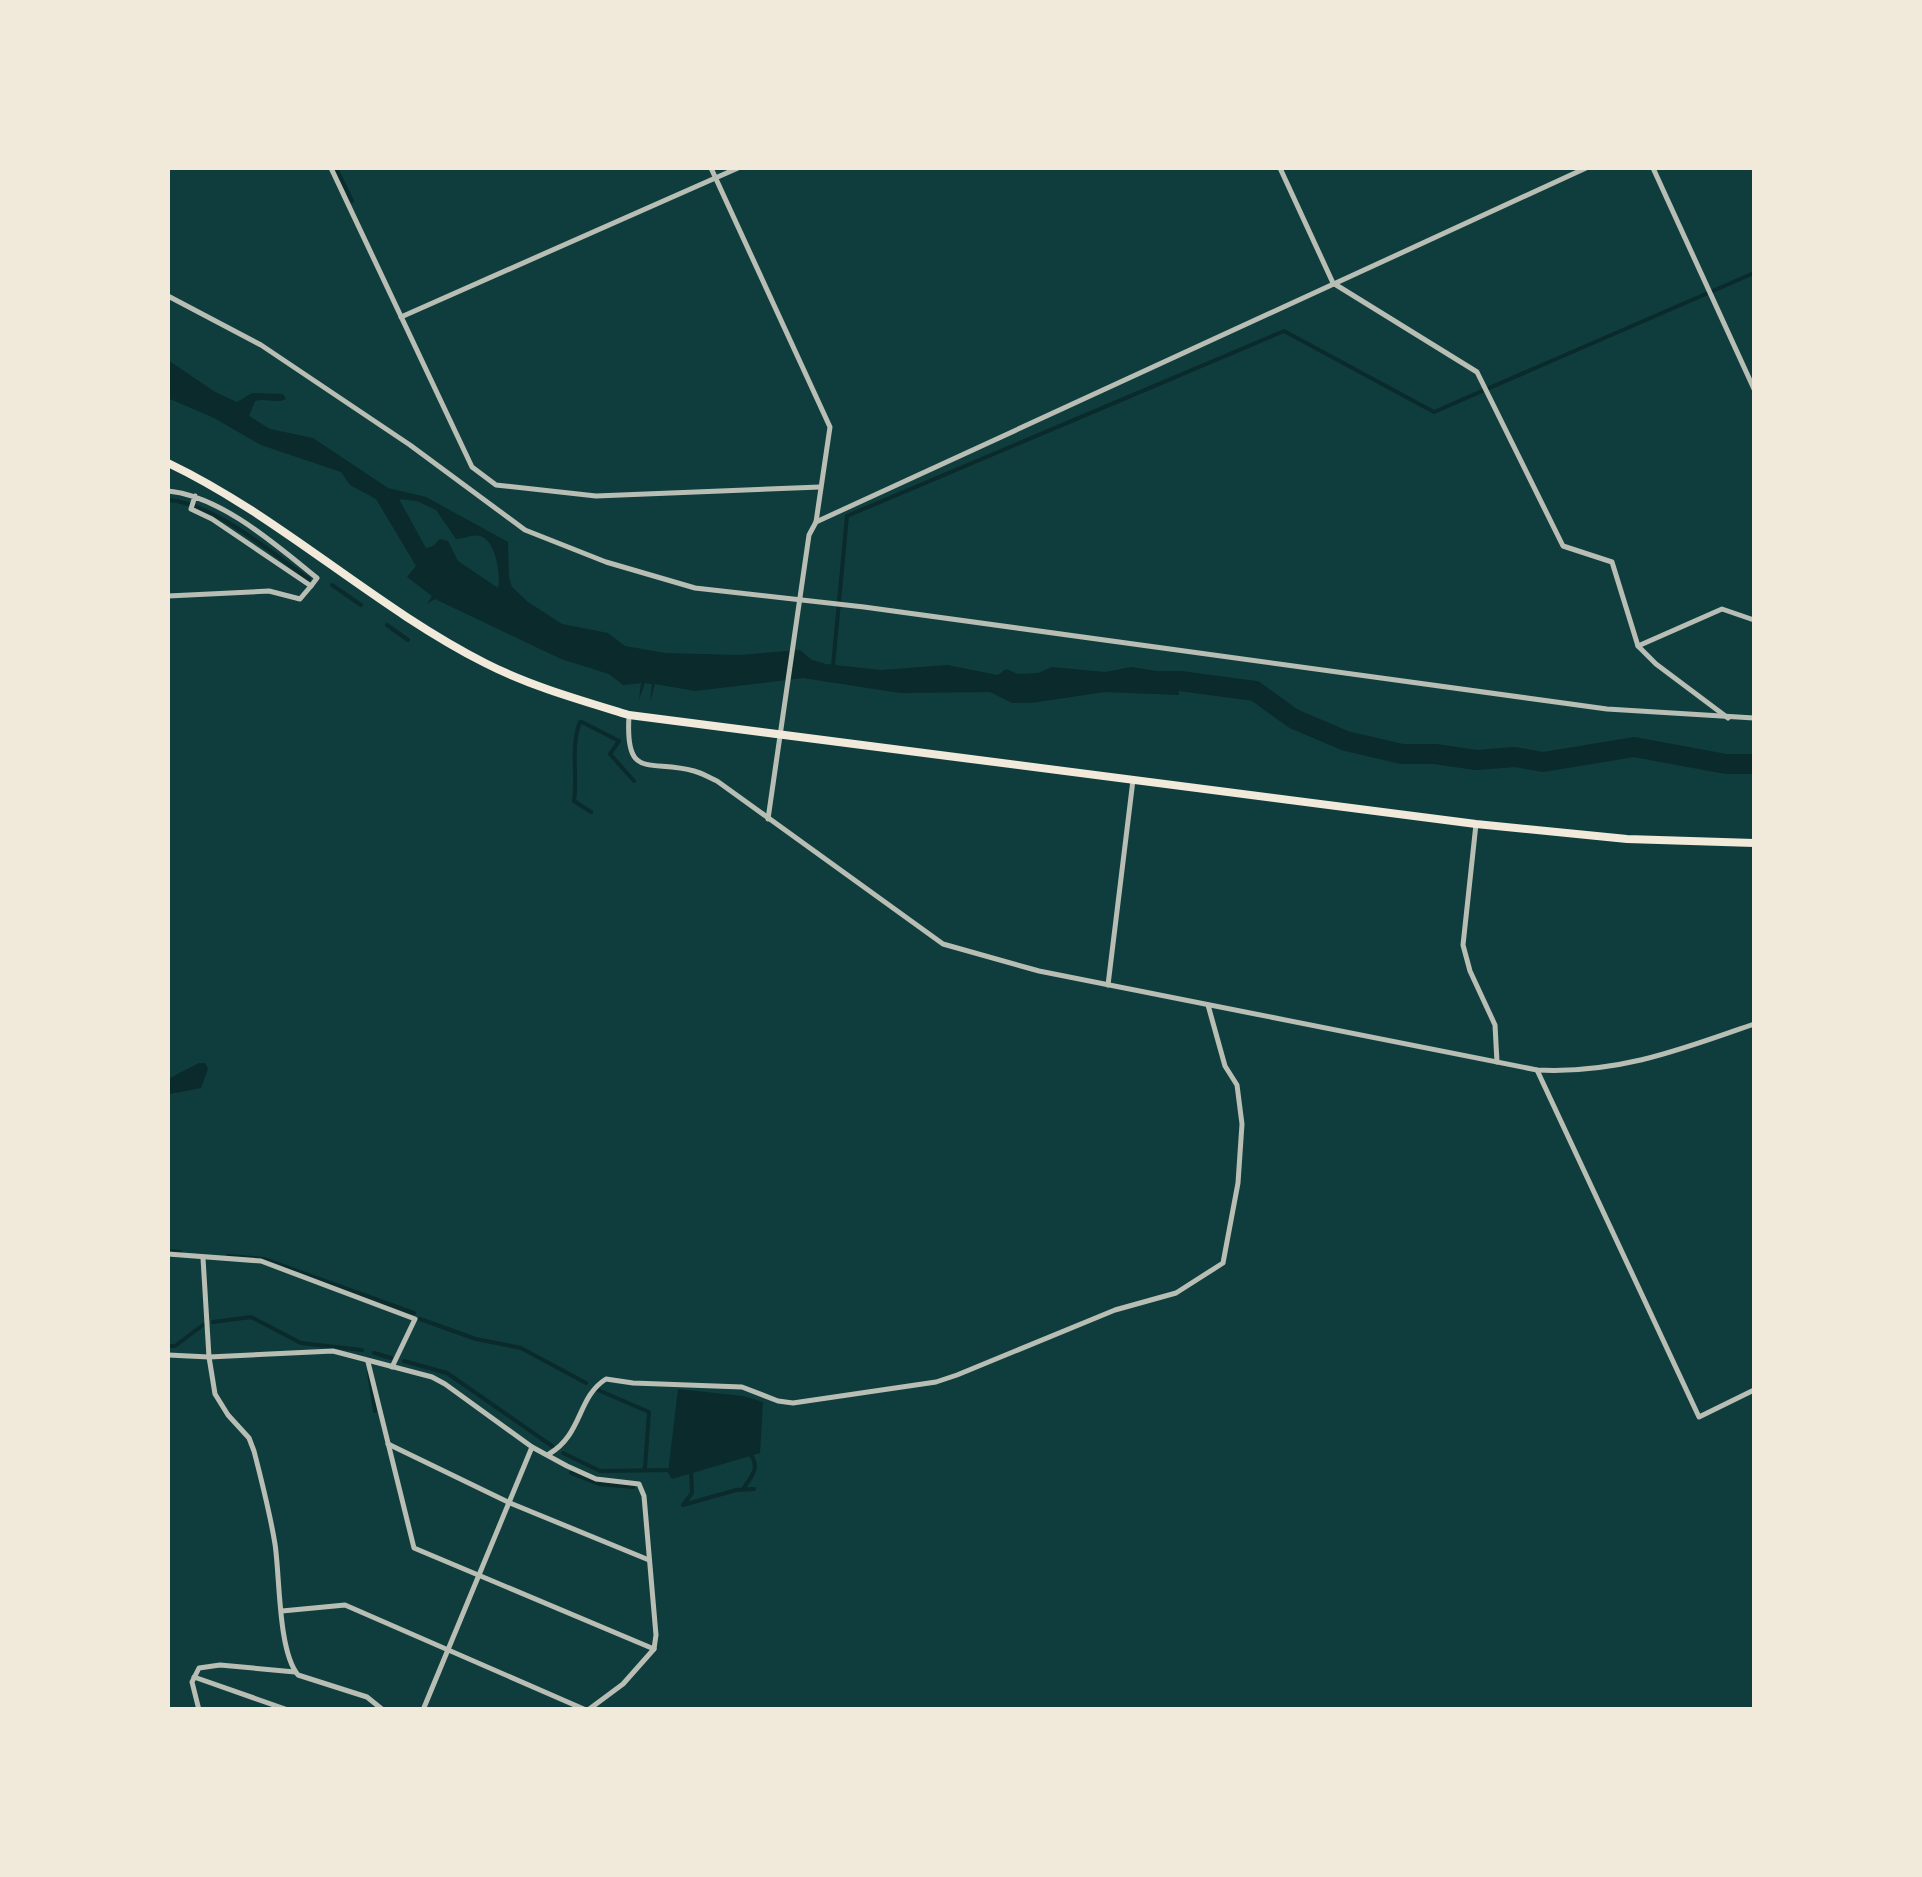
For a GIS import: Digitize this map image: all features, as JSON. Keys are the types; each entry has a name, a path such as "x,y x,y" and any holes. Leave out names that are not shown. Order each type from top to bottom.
{"main road":[{"path":"168,463 227,493 485,663 560,694 628,715 1476,824 1627,840 1754,843"}],"street":[{"path":"332,168 472,467 496,485 596,496 820,487"},
{"path":"711,168 830,427 816,522 809,535 768,819"},
{"path":"400,317 738,168"},
{"path":"1280,168 1334,283 1477,372 1564,546 1612,562 1638,646 1729,719"},
{"path":"816,522 1586,168"},
{"path":"1653,168 1754,389"},
{"path":"168,296 261,345 410,445 525,530 606,562 695,588 1607,709 1754,718"},
{"path":"168,491 263,534 316,578 300,599 269,591 168,596"},
{"path":"193,501 192,510 212,519 310,586"},
{"path":"1638,646 1722,609 1754,620"},
{"path":"628,715 627,743 634,757 644,765 694,771 717,781 943,944 1040,972 1537,1070 1573,1071 1642,1062 1754,1024"},
{"path":"1108,985 1133,780"},
{"path":"1476,824 1463,945 1494,1025 1497,1062"},
{"path":"550,1454 566,1444 593,1390 606,1379 742,1387 793,1403 936,1382 1115,1310 1176,1293 1223,1264 1238,1183 1242,1124 1237,1086 1225,1066 1208,1005"},
{"path":"1537,1070 1699,1417 1754,1390"},
{"path":"168,1254 261,1261 415,1318 391,1368"},
{"path":"203,1258 215,1394 250,1438 254,1451 271,1521 290,1666 296,1672"},
{"path":"168,1355 333,1351 432,1377 566,1466 596,1479 640,1484 656,1634 654,1649 622,1684 587,1710 345,1604 281,1611"},
{"path":"368,1362 414,1548 654,1649"},
{"path":"388,1444 510,1504 649,1560"},
{"path":"423,1710 532,1446"},
{"path":"199,1710 194,1677 199,1668 220,1665 296,1672 367,1697 384,1710"},
{"path":"194,1677 288,1710"}],"water":[{"path":"168,360 237,402 252,393 283,394 286,399 255,401 249,416 270,429 313,438 388,488 426,497 508,542 512,587 528,602 562,624 608,633 625,646 665,653 739,655 800,650 812,660 826,664 881,670 947,665 998,675 1006,669 1018,674 1038,673 1052,667 1105,672 1131,667 1177,674 1179,695 1105,692 1012,703 990,692 900,693 803,678 695,691 655,684 650,702 652,684 645,683 639,700 641,683 623,685 609,674 561,659 435,599 427,604 432,596 407,577 416,566 376,499 350,485 341,472 261,445 170,399","holes":["399,499 417,501 436,510 456,539 478,536 490,544 499,575 498,588 458,561 448,541 440,539 426,548"]},
{"path":"205,1063 208,1069 201,1088 170,1094 168,1079"},
{"path":"678,1389 763,1402 760,1453 672,1479 668,1473"}],"waterway":[{"path":"336,168 352,201"},
{"path":"833,666 847,516 1284,331 1434,412 1754,273"},
{"path":"168,500 186,503 223,519 309,579"},
{"path":"332,585 361,605"},
{"path":"387,625 408,640"},
{"path":"1154,681 1255,691 1294,719 1346,741 1402,754 1476,760 1515,757 1543,762 1634,747 1726,764 1754,764"},
{"path":"580,722 575,742 574,801 591,812"},
{"path":"582,722 619,741 610,754 634,781"},
{"path":"168,1251 180,1252"},
{"path":"228,1256 264,1259 414,1313"},
{"path":"213,1322 251,1317 301,1343 362,1350"},
{"path":"420,1319 476,1339 521,1348 586,1383"},
{"path":"168,1346 175,1346 203,1325"},
{"path":"374,1353 391,1358"},
{"path":"404,1361 447,1373 552,1446"},
{"path":"369,1373 375,1411"},
{"path":"598,1390 649,1412 645,1468"},
{"path":"563,1453 600,1471 674,1470"},
{"path":"743,1489 755,1468 750,1454"},
{"path":"691,1468 692,1493 683,1505 754,1489"},
{"path":"571,1473 599,1484 633,1487"}]}
